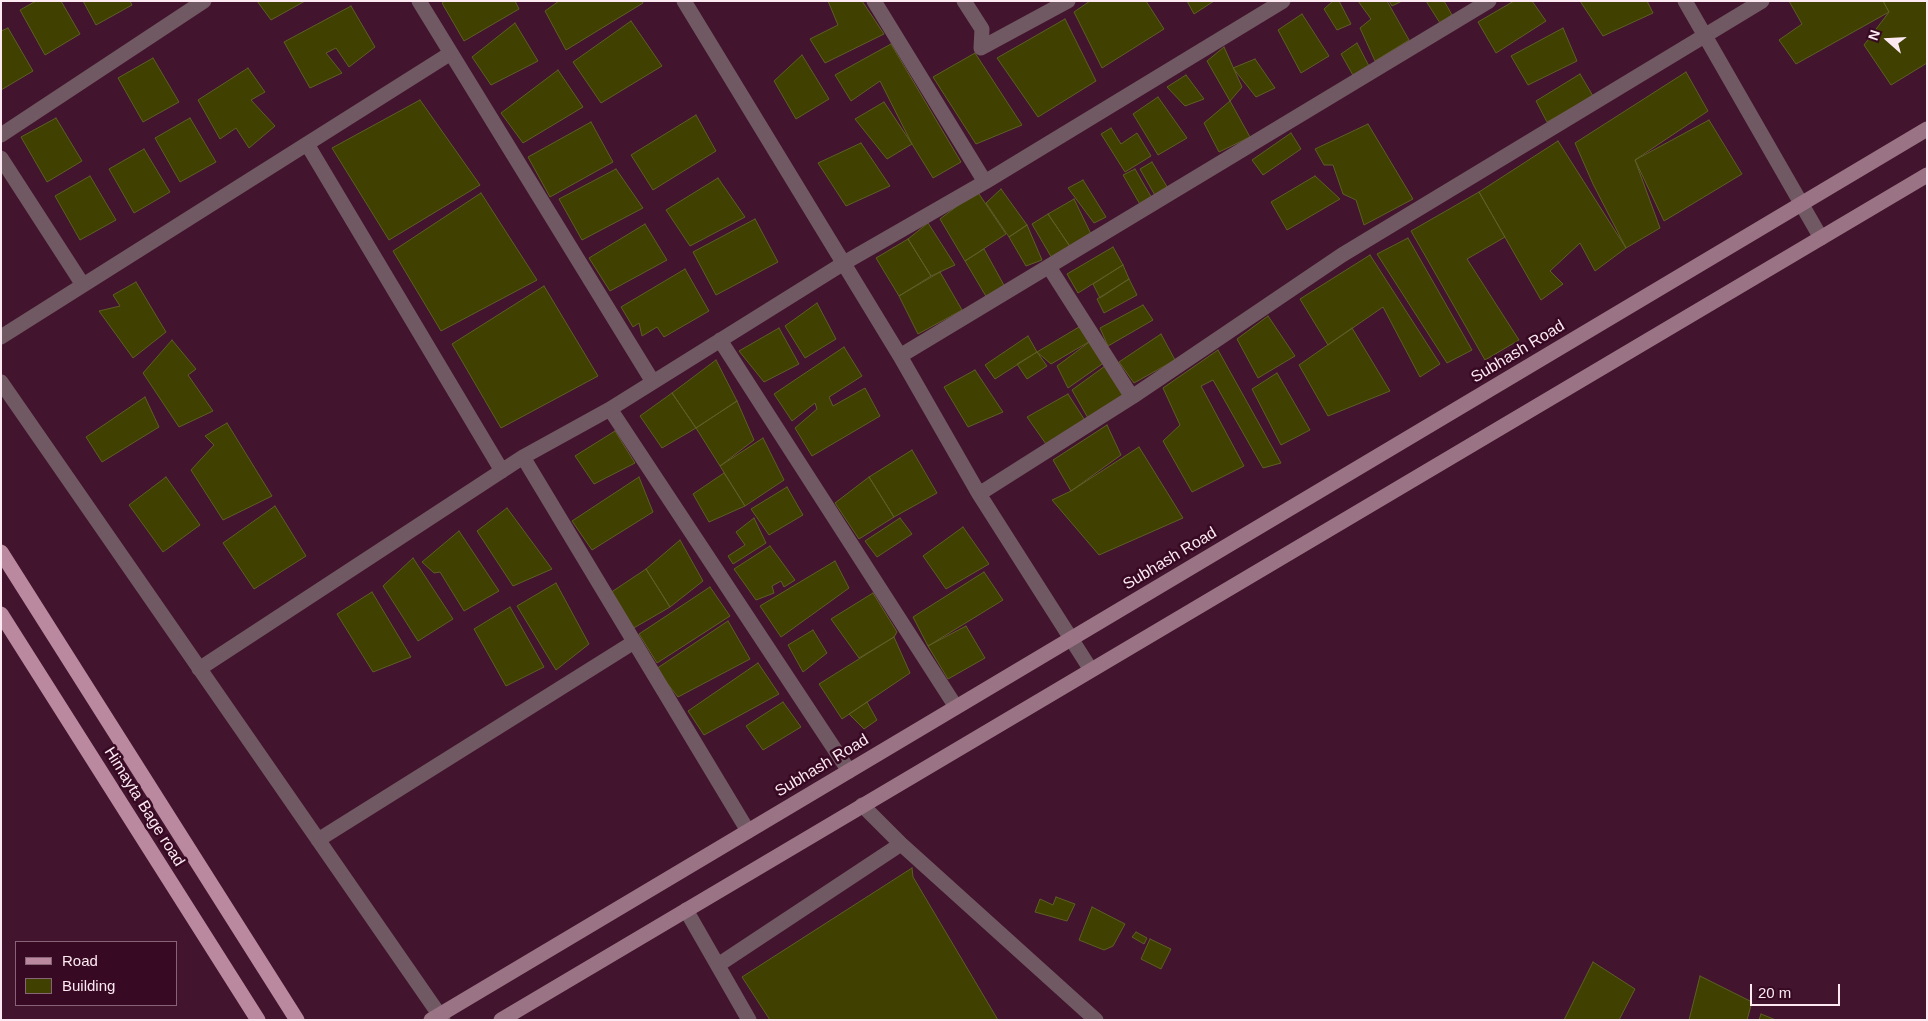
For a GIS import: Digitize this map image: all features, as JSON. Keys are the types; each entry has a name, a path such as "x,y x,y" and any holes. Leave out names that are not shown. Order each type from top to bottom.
{"main road":[{"path":"1,552 297,1020"},
{"name":"Himayta Bage road","path":"1,614 258,1020"}],"street":[{"path":"1,135 204,1"},
{"path":"419,1 653,382"},
{"path":"684,1 900,356 979,494 1091,670"},
{"path":"874,1 985,182"},
{"path":"964,1 982,29 981,48 1068,1"},
{"path":"900,356 1489,1"},
{"path":"1686,1 1821,238"},
{"path":"979,494 1132,397 1342,255 1704,34 1762,1"},
{"path":"199,669 523,457 610,410 844,263 985,182 1275,3"},
{"path":"1,337 451,52"},
{"name":"Subhash Road","path":"438,1018 1927,128"},
{"path":"307,144 502,471"},
{"path":"1,158 83,285"},
{"path":"501,1020 1927,175"},
{"path":"1049,267 1132,397"},
{"path":"720,340 956,707"},
{"path":"1,382 318,840 438,1018"},
{"path":"610,410 849,771"},
{"path":"523,457 748,831"},
{"path":"318,840 634,642"},
{"path":"862,805 902,844 1096,1020"},
{"path":"718,966 902,844"},
{"path":"686,910 749,1020"}],"building":[{"path":"36,1 61,1 80,34 45,55 20,10"},
{"path":"83,1 130,1 132,5 96,25"},
{"path":"257,1 305,1 271,20"},
{"path":"445,1 515,1 519,9 464,41 442,3"},
{"path":"559,1 642,1 643,3 566,50 545,11"},
{"path":"828,1 862,1 884,34 825,63 810,39 838,25"},
{"path":"1090,1 1146,1 1164,29 1102,68 1074,12"},
{"path":"1187,1 1214,1 1194,14"},
{"path":"1333,1 1339,1 1351,24 1337,30 1324,9"},
{"path":"1358,1 1387,1 1409,40 1375,61 1360,28 1371,19"},
{"path":"1389,1 1402,1 1392,6"},
{"path":"1426,1 1444,1 1452,15 1440,23"},
{"path":"1514,1 1532,1 1546,21 1496,53 1478,22"},
{"path":"1580,1 1647,1 1653,13 1603,36"},
{"path":"1789,1 1883,1 1889,12 1796,64 1779,40 1802,24"},
{"path":"1883,1 1927,1 1927,63 1891,85 1864,45 1889,12"},
{"path":"351,6 375,47 349,67 336,48 326,53 342,73 310,88 284,42"},
{"path":"1302,14 1329,56 1301,73 1278,30"},
{"path":"1065,19 1096,81 1038,117 997,58"},
{"path":"631,21 662,66 601,103 573,62"},
{"path":"515,23 538,61 491,85 472,57"},
{"path":"8,28 33,71 1,90 1,31"},
{"path":"1563,28 1577,61 1528,85 1511,56"},
{"path":"1357,43 1370,68 1354,77 1341,54"},
{"path":"891,44 961,162 933,178 912,144 880,81 851,101 835,75"},
{"path":"1224,47 1242,87 1230,101 1207,61"},
{"path":"975,53 1022,125 976,144 933,77"},
{"path":"802,55 829,99 796,119 774,81"},
{"path":"153,58 179,102 143,122 118,78"},
{"path":"1255,59 1275,88 1256,97 1233,68"},
{"path":"248,68 265,92 251,100 275,126 249,148 236,128 220,139 198,100"},
{"path":"558,70 583,107 523,143 501,113"},
{"path":"1686,72 1708,111 1635,160 1660,228 1626,248 1593,184 1575,143"},
{"path":"1580,74 1593,96 1547,122 1536,101"},
{"path":"1186,75 1204,99 1185,106 1167,87"},
{"path":"1158,97 1187,138 1158,155 1133,114"},
{"path":"420,100 480,185 389,240 332,148"},
{"path":"1230,101 1250,137 1219,152 1204,123"},
{"path":"884,102 912,144 887,159 855,119"},
{"path":"696,115 716,151 653,190 631,155"},
{"path":"56,118 82,161 47,182 21,137"},
{"path":"190,118 216,162 180,182 155,138"},
{"path":"1709,120 1742,174 1664,221 1635,160"},
{"path":"591,122 613,162 550,197 528,157"},
{"path":"1368,124 1413,199 1364,225 1356,200 1343,194 1333,165 1324,165 1315,149"},
{"path":"1111,128 1121,144 1137,133 1151,156 1125,172 1101,134"},
{"path":"1291,133 1301,149 1263,175 1252,160"},
{"path":"1558,141 1626,248 1595,271 1580,243 1550,271 1563,284 1541,300 1479,192"},
{"path":"861,143 890,186 846,206 818,163"},
{"path":"144,149 170,192 134,213 109,169"},
{"path":"1152,162 1169,190 1156,197 1140,169"},
{"path":"616,169 643,208 582,240 559,199"},
{"path":"1135,169 1153,200 1141,206 1123,175"},
{"path":"90,176 116,220 80,240 55,196"},
{"path":"1315,176 1340,199 1287,230 1271,202"},
{"path":"718,178 745,217 690,246 666,210"},
{"path":"1083,180 1106,217 1094,223 1068,188"},
{"path":"1001,189 1027,225 1009,237 986,203"},
{"path":"977,191 1006,234 965,261 940,219"},
{"path":"1479,192 1505,237 1467,259 1519,340 1485,360 1411,231"},
{"path":"481,193 537,280 441,331 393,251"},
{"path":"1074,199 1092,236 1071,248 1048,214"},
{"path":"1048,214 1071,248 1053,260 1032,224"},
{"path":"755,219 778,262 716,295 693,252"},
{"path":"928,223 955,265 931,276 908,239"},
{"path":"645,224 667,260 610,291 589,258"},
{"path":"1027,225 1042,260 1026,266 1009,237"},
{"path":"1408,238 1472,350 1447,363 1377,254"},
{"path":"908,239 931,276 899,296 876,258"},
{"path":"1113,247 1123,265 1078,293 1067,274"},
{"path":"984,249 1005,287 987,298 965,261"},
{"path":"1370,255 1440,364 1420,377 1383,307 1328,345 1300,299"},
{"path":"1123,265 1129,279 1100,298 1093,284"},
{"path":"685,269 709,311 664,337 657,327 642,336 639,323 633,327 621,307"},
{"path":"940,272 962,310 918,334 899,296"},
{"path":"1129,279 1137,295 1104,313 1097,299"},
{"path":"136,282 166,332 133,358 99,311 120,306 113,295"},
{"path":"544,286 598,376 501,428 452,344"},
{"path":"817,303 836,339 805,358 785,326"},
{"path":"1143,305 1153,320 1108,346 1100,328"},
{"path":"1268,316 1295,356 1258,378 1237,339"},
{"path":"1079,327 1092,340 1051,364 1037,352"},
{"path":"779,328 799,364 764,382 739,351"},
{"path":"1352,328 1390,391 1328,416 1299,365"},
{"path":"1161,334 1175,360 1134,383 1119,362"},
{"path":"1028,336 1037,352 995,379 985,365"},
{"path":"172,340 196,369 188,375 213,411 179,427 143,373"},
{"path":"1092,340 1105,362 1068,388 1057,366"},
{"path":"844,347 862,376 829,397 833,406 865,388 880,416 812,456 795,428 817,409 815,403 792,421 774,394"},
{"path":"1218,350 1281,463 1263,468 1213,380 1201,386 1244,466 1192,492 1163,441 1180,425 1163,388"},
{"path":"1037,352 1047,366 1027,379 1017,364"},
{"path":"716,360 737,401 696,428 672,393"},
{"path":"1105,366 1126,396 1088,418 1072,390"},
{"path":"975,370 1003,412 968,427 944,387"},
{"path":"1277,373 1310,430 1281,445 1252,389"},
{"path":"672,393 696,428 662,448 640,416"},
{"path":"1068,394 1086,422 1046,444 1027,417"},
{"path":"145,397 159,427 102,462 86,437"},
{"path":"737,401 754,440 720,466 696,428"},
{"path":"227,423 272,496 223,520 191,470 214,445 205,436"},
{"path":"1107,425 1121,455 1071,491 1053,460"},
{"path":"615,431 635,463 594,484 575,456"},
{"path":"763,438 784,480 745,506 720,466"},
{"path":"1139,447 1183,518 1099,555 1052,500 1071,491"},
{"path":"912,450 937,493 894,517 869,477"},
{"path":"724,473 745,506 709,522 693,494"},
{"path":"166,477 200,525 163,552 129,505"},
{"path":"639,477 653,512 592,550 572,521"},
{"path":"869,477 894,517 859,539 835,503"},
{"path":"787,487 803,515 769,535 751,509"},
{"path":"275,506 306,556 254,589 223,543"},
{"path":"507,508 552,569 513,586 477,531"},
{"path":"754,518 766,543 733,564 728,556 745,545 736,532"},
{"path":"900,518 912,534 877,557 865,541"},
{"path":"963,527 989,564 946,589 923,556"},
{"path":"459,531 499,591 464,611 440,572 434,573 422,562"},
{"path":"680,540 703,581 670,607 646,569"},
{"path":"770,546 795,580 784,587 781,581 772,586 774,593 756,600 734,569"},
{"path":"413,558 453,619 418,641 383,586"},
{"path":"835,561 849,588 781,637 760,606"},
{"path":"646,569 670,607 632,629 610,593"},
{"path":"984,572 1003,600 928,646 913,617"},
{"path":"556,583 589,644 556,670 517,606"},
{"path":"710,587 730,616 657,663 639,634"},
{"path":"372,592 411,657 373,672 337,614"},
{"path":"873,593 897,632 894,637 859,658 831,619"},
{"path":"510,607 544,667 506,686 474,629"},
{"path":"728,621 750,659 678,697 656,669"},
{"path":"966,626 985,658 948,679 928,646"},
{"path":"813,630 827,653 803,672 788,645"},
{"path":"894,637 910,673 842,719 819,684"},
{"path":"758,663 779,694 704,735 688,711"},
{"path":"783,702 801,727 763,750 746,726"},
{"path":"867,702 877,720 864,729 849,714"},
{"path":"912,868 913,877 998,1020 770,1020 742,977"},
{"path":"1056,897 1075,904 1067,921 1035,912 1040,899 1053,905"},
{"path":"1092,907 1125,924 1113,946 1104,950 1079,940"},
{"path":"1136,932 1147,938 1144,944 1132,937"},
{"path":"1150,939 1171,949 1161,969 1141,959"},
{"path":"1593,962 1635,989 1619,1020 1564,1020"},
{"path":"1700,976 1752,1002 1747,1020 1689,1020"},
{"path":"1761,1014 1776,1020 1759,1020"}]}
